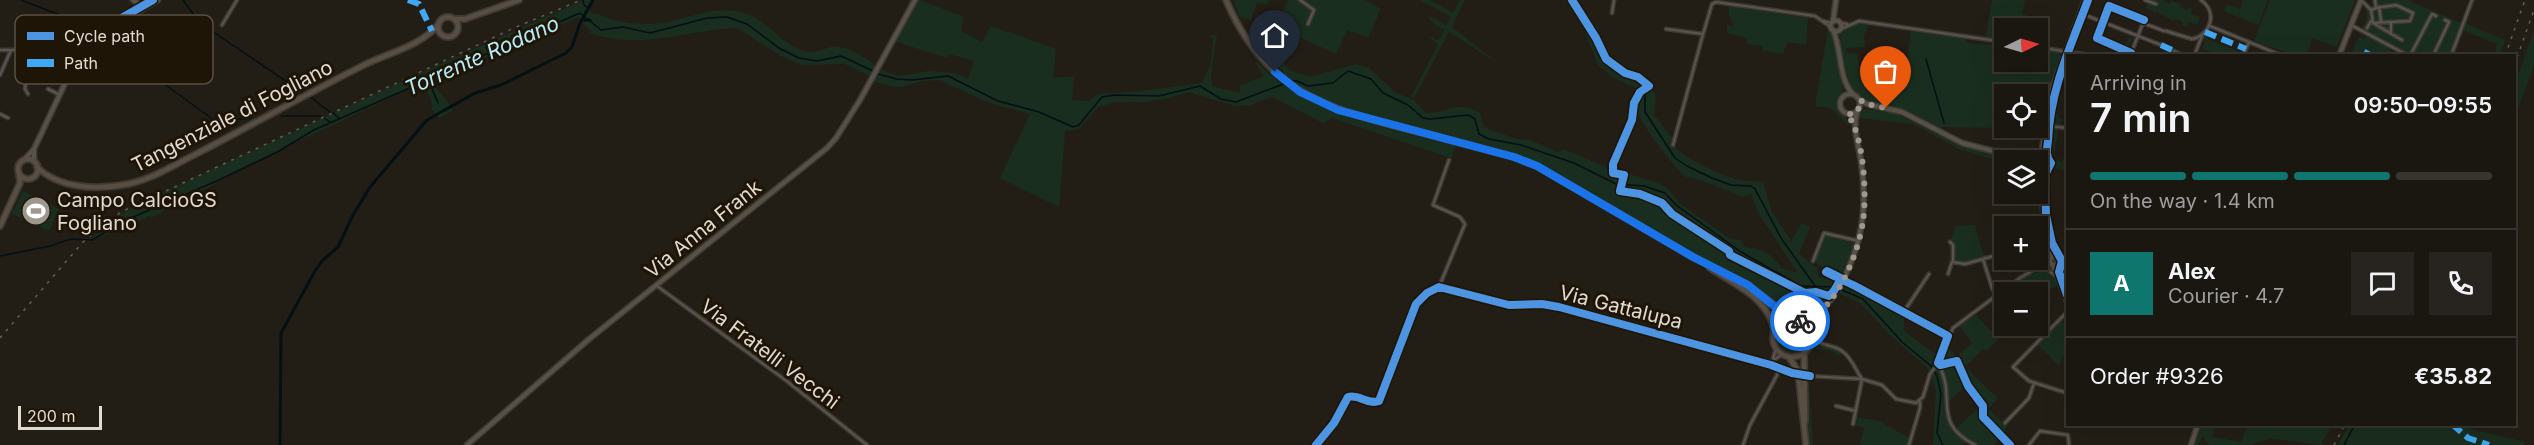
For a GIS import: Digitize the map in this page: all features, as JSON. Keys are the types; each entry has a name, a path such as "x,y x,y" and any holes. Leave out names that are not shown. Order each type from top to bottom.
{"main road":[{"name":"Tangenziale di Fogliano","path":"422,38 453,35 462,23 475,16 519,0"},
{"path":"1226,0 1248,41 1281,78 1312,99 1357,117 1514,157 1537,166 1693,257 1748,285 1793,319 1800,321 1810,334 1809,347 1797,356 1789,357"},
{"name":"Tangenziale di Fogliano","path":"36,174 88,187 116,186 144,180 365,64 422,38 445,18 475,16"},
{"path":"454,19 458,24 458,30"},
{"path":"439,24 439,30 444,35"},
{"path":"0,226 20,183 19,165 23,161 36,164 36,174 20,183"},
{"name":"Tangenziale di Fogliano","path":"36,164 48,176"},
{"path":"19,172 22,177 28,179"},
{"path":"1693,257 1762,304 1772,319 1776,348 1789,357 1798,371 1805,427"},
{"path":"1774,332 1782,322 1793,319"},
{"path":"1804,352 1806,445"}],"street":[{"path":"133,0 144,8"},
{"path":"132,15 158,0"},
{"path":"222,25 237,0"},
{"name":"Via Anna Frank","path":"467,445 573,353 827,148 836,138 871,81 915,0"},
{"path":"1300,0 1314,10 1308,24"},
{"path":"1612,13 1614,0"},
{"path":"1836,0 1835,24 1845,80 1840,105 1855,131"},
{"path":"2048,110 2052,89 2085,0"},
{"path":"2145,0 2156,4"},
{"path":"2195,54 2203,34 2210,26 2210,12 2201,0"},
{"path":"2375,0 2381,21"},
{"path":"2452,54 2472,0"},
{"path":"2340,54 2360,1 2369,9 2372,22 2402,40"},
{"path":"1673,145 1714,2 1815,16 1835,24 1850,24"},
{"path":"2367,28 2372,22 2410,21 2413,13 2396,5 2369,9"},
{"path":"2080,13 2161,45"},
{"path":"2411,54 2432,14 2436,16"},
{"path":"2434,54 2449,22 2445,20"},
{"path":"1840,29 1859,21 1994,41"},
{"path":"2131,54 2143,22 2192,39 2203,34"},
{"path":"2391,22 2391,34"},
{"path":"1835,24 1840,29"},
{"path":"1835,24 1840,29"},
{"path":"2351,25 2406,54"},
{"path":"2210,26 2278,54"},
{"path":"1666,29 1703,34"},
{"path":"1838,41 1840,29"},
{"path":"2244,54 2249,42"},
{"path":"2048,49 2084,54"},
{"path":"0,50 15,50"},
{"path":"0,75 11,50"},
{"path":"2174,51 2181,54"},
{"path":"1845,80 1853,94 1860,100 1902,112 1944,136 1994,152"},
{"path":"26,84 28,94"},
{"path":"23,161 34,149 65,84"},
{"path":"48,89 60,95"},
{"path":"1843,96 1853,94"},
{"path":"1853,424 1862,379 1847,355 1830,346 1817,343 1810,334 1814,317 1836,293 1859,241 1865,200 1855,131 1860,100"},
{"path":"1847,114 1875,106"},
{"path":"0,114 8,118"},
{"path":"2048,126 2066,128"},
{"path":"34,149 36,164"},
{"path":"1316,445 1334,423 1350,396 1373,403 1379,401 1416,304 1421,298 1439,287 1465,224 1460,217 1433,205 1449,160"},
{"path":"2043,204 2057,276 2066,298"},
{"path":"1813,261 1824,233 1859,241"},
{"path":"1948,274 1953,262 1953,245 1950,242"},
{"path":"1953,262 1965,264 1994,256"},
{"path":"2048,264 2066,256"},
{"path":"1983,259 1994,289"},
{"path":"2016,282 2035,270"},
{"path":"2048,270 2057,276"},
{"path":"1929,274 1903,313 1948,336"},
{"name":"Via Fratelli Vecchi","path":"656,285 788,382 867,445"},
{"name":"Via Gattalupa","path":"1439,287 1509,305 1545,304 1559,307 1774,366 1779,369 1743,445"},
{"path":"1810,376 1862,379 1880,384 1896,399 1912,403 1919,401 1923,397 1930,372 1937,364 1948,336 1956,325 1994,296"},
{"path":"2066,313 2013,367 2034,383 2066,393"},
{"path":"1800,321 1814,317"},
{"path":"1774,366 1776,348"},
{"path":"1767,363 1783,354"},
{"path":"1937,364 1948,389 1947,417 1959,434 1975,445"},
{"path":"2004,423 2029,398 2034,383"},
{"path":"1909,445 1920,408 1919,401"},
{"path":"1836,406 1856,411"},
{"path":"2191,445 2197,426"},
{"path":"2029,445 2040,431 2068,435 2069,445"}],"green space":[{"path":"584,0 591,0 587,8 593,14 637,24 663,23 722,10 734,11 755,17 797,48 812,52 831,47 844,48 862,56 877,67 872,77 845,64 802,65 783,57 740,30 732,28 643,40 608,38 590,33 591,31 578,17 434,78 437,88 451,106 452,111 440,118 432,110 431,99 421,83 265,157 151,218 150,216 88,242 111,220 147,200 431,68"},
{"path":"910,0 920,0 964,17 961,31 982,42 991,26 1056,49 1053,78 1074,76 1072,100 1088,101 1098,94 1202,83 1211,63 1213,39 1208,36 1217,34 1211,74 1212,86 1240,93 1240,86 1264,76 1255,63 1257,62 1277,80 1324,108 1376,126 1456,146 1451,158 1332,118 1323,123 1272,97 1251,105 1235,106 1189,92 1144,102 1116,102 1098,107 1079,129 1065,131 1059,207 1000,178 1030,114 989,103 940,80 922,81 902,87 893,87 873,81 879,69 898,76 929,71 955,73 968,79 974,61 949,54 947,58 890,40"},
{"path":"1233,0 1269,0 1267,4 1257,2 1251,20 1240,17"},
{"path":"1288,0 1364,0 1381,9 1368,38 1347,30 1336,54 1276,27"},
{"path":"1420,0 1430,0 1453,13 1460,0 1465,0 1452,27 1499,64 1449,32 1414,98 1411,97 1438,44 1427,35 1438,40 1445,30 1436,26 1428,17 1446,25 1451,17"},
{"path":"1565,0 1573,0 1597,27 1610,59 1623,69 1651,80 1651,87 1656,96 1654,115 1674,140 1673,145 1678,150 1702,165 1738,180 1763,182 1772,212 1790,239 1790,243 1802,223 1810,227 1799,254 1817,268 1818,277 1839,282 1830,297 1811,316 1801,319 1793,317 1764,293 1690,253 1538,164 1510,153 1346,112 1306,93 1283,76 1285,73 1270,59 1273,52 1290,70 1310,77 1356,64 1369,68 1396,93 1414,100 1426,113 1458,107 1471,109 1480,112 1482,123 1488,129 1519,140 1528,139 1557,152 1564,149 1606,167 1607,171 1626,173 1658,183 1668,189 1679,203 1731,239 1741,240 1744,247 1766,253 1781,268 1798,273 1759,214 1751,193 1743,197 1686,177 1673,164 1650,134 1639,114 1636,105 1636,88 1612,77 1598,65 1584,29"},
{"path":"1992,0 2025,0 2022,14 2026,15 2025,18 1994,18 1994,41 1985,40"},
{"path":"2150,0 2163,0 2170,4 2171,1 2181,4 2180,7 2187,10 2189,7 2192,8 2191,14 2200,17 2197,25 2189,22 2187,27 2182,25 2183,22 2175,19 2174,21 2157,12 2154,13 2146,8 2148,3 2155,5 2155,2"},
{"path":"2243,0 2268,0 2258,25 2224,11 2227,4 2240,9"},
{"path":"2270,0 2355,0 2337,47 2313,38 2306,54 2291,54 2254,41"},
{"path":"2372,0 2407,0 2463,24 2451,54 2407,54 2361,31 2367,18 2366,9 2372,5"},
{"path":"1729,6 1808,18 1806,45 1787,42 1783,54 1762,50 1763,46 1747,44 1746,38 1727,33 1727,25 1734,26 1729,14"},
{"path":"1856,23 1874,26 1868,26 1864,36 1865,47 1846,48 1847,53 1857,54 1862,80 1867,89 1875,90 1876,82 1864,79 1905,80 1911,31 1965,39 1968,43 1994,45 1994,72 2048,72 2048,51 2058,52 2061,57 2048,99 2048,84 1994,84 1994,128 1940,127 1981,145 2011,150 1995,150 1969,144 1906,112 1866,102 1850,87 1840,43 1841,32"},
{"path":"2466,24 2505,40 2500,54 2495,54 2497,44 2463,30"},
{"path":"1828,29 1837,48 1842,72 1843,89 1837,109 1851,124 1848,125 1831,108 1815,106"},
{"path":"2534,31 2534,65 2516,114 2516,80"},
{"path":"2207,34 2207,39 2243,53 2216,54 2203,49 2200,54 2205,41 2203,40"},
{"path":"2099,35 2126,44 2129,37 2132,39 2126,54 2096,42"},
{"path":"2367,36 2391,48 2390,54 2351,53 2359,37 2365,39"},
{"path":"1865,109 1895,113 1954,143 1994,154 1994,160 1959,149 1913,124 1861,118 1857,123 1859,114"},
{"path":"2050,110 2059,114 2058,118 2064,119 2059,125 2053,160 2066,163 2066,171 2049,167 2047,150"},
{"name":"Campo CalcioGS Fogliano","path":"23,191 59,209 49,231 12,214"},
{"path":"1975,225 1983,254 1987,256 1965,262 1956,261 1955,245 1951,240 1955,226"},
{"path":"1824,235 1855,244 1840,278 1815,262 1816,252"},
{"path":"2041,271 2053,276 2057,286 2049,290 2048,282 2018,282"},
{"path":"1845,283 1904,315 1904,331 1935,354 1939,351 1941,354 1946,344 1956,357 1972,343 1959,326 1976,315 1994,336 2002,336 1986,351 1983,349 1965,367 1998,398 1988,409 2007,426 2004,434 2015,445 2004,445 2007,441 2001,436 1994,445 1977,445 1956,429 1967,441 1963,445 1933,445 1936,390 1927,367 1891,336 1861,304 1839,293","holes":["1963,389 1979,408 1955,429 1947,413 1948,402"]},
{"path":"2062,321 2066,325 2066,351 2059,366 2038,345"},
{"path":"1792,322 1803,327 1808,338 1803,349 1792,354 1781,349 1776,338 1781,327"},
{"path":"1816,346 1827,347 1842,353 1840,356 1831,351 1815,349 1807,358 1813,445 1809,445 1804,360 1809,350"},
{"path":"1856,417 1879,421 1909,438 1908,445 1860,445 1864,428 1854,425"},
{"path":"2202,426 2214,426 2213,437 2241,442 2248,426 2331,426 2321,445 2270,438 2250,445 2209,445 2202,436 2198,445 2195,445"},
{"path":"2348,426 2459,426 2525,442 2524,445 2338,445"}],"waterway":[{"path":"21,0 60,15"},
{"path":"183,0 194,15"},
{"path":"583,0 584,5 588,8"},
{"path":"280,445 281,333 315,271 322,261 338,247 353,215 370,187 427,120 475,93 501,85 566,53 572,47 580,23 593,0"},
{"path":"1568,0 1589,29 1601,57 1608,65 1645,86 1645,112 1675,158 1712,178 1731,185 1751,186 1755,189 1781,238 1815,286"},
{"name":"Torrente Rodano","path":"0,256 50,246 71,239 92,240 124,221 279,151 314,130 580,13 601,30 623,27 650,33 707,18 727,17 747,24 779,48 799,58 817,61 841,56 873,71"},
{"name":"Torrente Rodano","path":"581,20 590,20"},
{"path":"213,32 305,94"},
{"path":"1926,59 1944,123"},
{"name":"Torrente Rodano","path":"1290,81 1297,81 1308,86 1333,83 1348,71 1371,79 1383,93 1408,105 1423,118 1468,115 1475,119 1479,134 1489,139 1521,145 1574,163 1616,184 1644,186 1665,193 1676,205 1741,252 1801,286 1835,287 1863,299 1902,342 1931,366 1937,376 1941,394 1937,433 1943,445"},
{"name":"Torrente Rodano","path":"878,74 912,80 948,76 998,101 1039,112 1073,127 1079,125 1102,97 1159,96 1200,86 1221,99 1236,102 1286,83"},
{"path":"428,80 438,103"},
{"path":"164,84 215,121 251,118"},
{"path":"309,96 330,112"},
{"path":"333,113 339,118"},
{"path":"281,116 321,116"},
{"path":"324,118 330,122"},
{"path":"2344,445 2354,426"}],"railway":[{"path":"0,338 83,242 121,212 514,28 581,0"},
{"path":"2506,54 2525,0"},
{"path":"2516,60 2534,10"},
{"path":"2334,445 2344,426"}],"marked path":[{"path":"408,0 419,4 432,31"},
{"path":"2205,32 2246,49"},
{"path":"2161,45 2174,51"},
{"path":"2364,52 2368,54"},
{"path":"2454,426 2468,438 2489,445"}],"cycle path":[{"path":"127,15 153,0"},
{"path":"1572,0 1596,38 1606,59 1649,86 1640,92 1634,103 1632,120 1613,164 1613,173 1624,175 1620,191 1640,194 1662,203 1672,214 1729,251 1730,255 1805,293 1816,292 1829,296 1836,288 1837,285 1839,283 1840,280 1841,278 1827,271 1826,272 1838,278 1841,280 1857,287 1948,336 1938,363 1940,365 1957,361 1968,386 1983,406 1983,417 2010,445"},
{"path":"2067,54 2088,0"},
{"path":"2131,53 2097,38 2109,6 2144,20"},
{"path":"2066,58 2053,104 2047,150 2051,163 2045,175 2046,215 2052,243 2062,261 2059,272 2066,292"},
{"path":"1316,445 1334,423 1348,397 1352,396 1371,402 1379,401 1416,304 1427,293 1439,287 1509,305 1542,304 1559,307 1771,365 1792,373 1810,376"}],"way so far":[{"path":"1800,321 1814,317 1836,293 1851,264 1861,234 1865,200 1864,180 1855,131 1847,114 1858,111 1860,100 1886,108"}],"place":[{"name":"Campo CalcioGS Fogliano","path":"36,211"}],"route":[{"path":"1275,72 1312,99 1357,117 1514,157 1537,166 1693,257 1748,285 1785,315 1800,321"}]}
